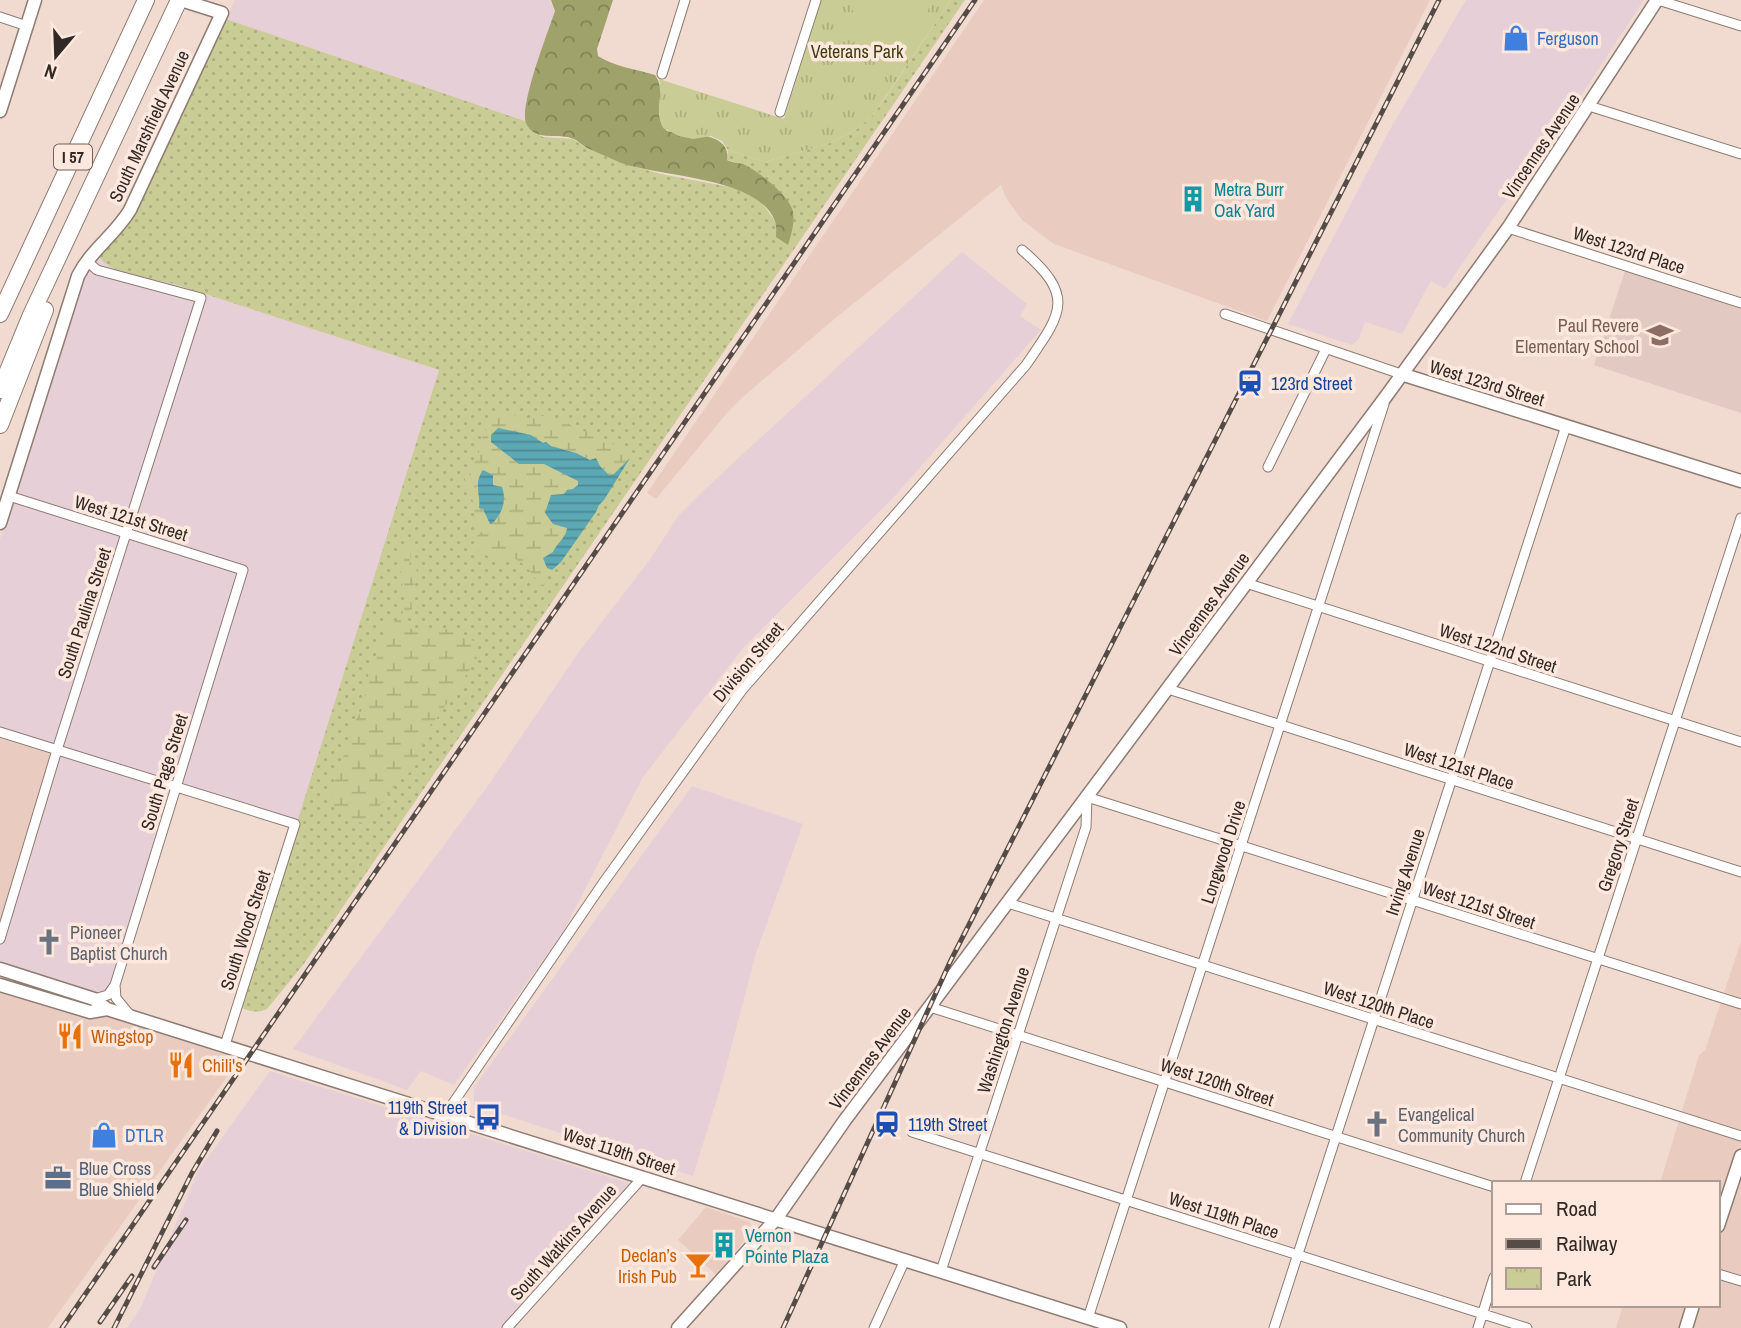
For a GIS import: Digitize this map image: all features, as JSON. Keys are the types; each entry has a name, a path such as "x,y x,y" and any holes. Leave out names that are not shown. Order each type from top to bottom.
{"highway":[{"name":"I 57","path":"0,314 146,0"},
{"name":"I 57","path":"0,390 31,315 180,0"},
{"path":"0,425 99,174"}],"main road":[{"path":"0,111 2,97 35,0"},
{"name":"South Marshfield Avenue","path":"0,523 78,276 87,261 114,233 130,210 222,13 180,0"},
{"name":"Vincennes Avenue","path":"678,1328 776,1219 845,1119 1387,395 1508,228 1658,0"},
{"name":"West 123rd Street","path":"1401,374 1741,481"},
{"name":"West 119th Street","path":"0,969 94,999 107,1009 941,1271 1095,1323 1120,1328"},
{"name":"West 119th Street","path":"0,985 90,1012 107,1009"},
{"path":"1720,1220 1741,1156"},
{"path":"1686,1328 1692,1307"}],"street":[{"path":"662,74 685,0"},
{"path":"780,112 816,0"},
{"path":"1658,0 1741,26"},
{"path":"0,17 27,26"},
{"path":"1589,106 1741,154"},
{"name":"West 123rd Place","path":"1508,228 1741,303"},
{"name":"Division Street","path":"445,1115 609,875 743,690 1026,365 1051,329 1060,306 1055,288 1036,262 1022,250"},
{"name":"South Paulina Street","path":"0,939 57,750 201,298 97,270 87,261"},
{"name":"West 123rd Street","path":"1225,314 1401,374"},
{"path":"1268,467 1326,349"},
{"name":"Longwood Drive","path":"1095,1323 1126,1201 1387,395"},
{"name":"Irving Avenue","path":"1274,1328 1566,426"},
{"name":"West 121st Street","path":"9,496 243,570"},
{"name":"Gregory Street","path":"1526,1181 1741,518"},
{"name":"South Page Street","path":"116,985 243,570"},
{"name":"West 122nd Street","path":"1246,583 1741,742"},
{"name":"West 121st Place","path":"1168,690 1741,872"},
{"path":"0,732 175,787"},
{"name":"South Wood Street","path":"175,787 295,824 225,1045"},
{"name":"West 121st Street","path":"1087,797 1741,1004"},
{"name":"Washington Avenue","path":"941,1271 1086,827 1087,797"},
{"name":"West 120th Place","path":"1008,904 1741,1136"},
{"path":"94,999 108,995 116,985"},
{"path":"116,985 117,999 130,1015"},
{"name":"West 120th Street","path":"930,1007 1492,1186"},
{"name":"West 119th Place","path":"912,1132 1527,1328"},
{"name":"South Watkins Avenue","path":"507,1328 643,1177"},
{"path":"874,1328 905,1260"},
{"path":"1720,1275 1741,1281"},
{"path":"1478,1328 1492,1283"}],"shaded area":[{"path":"235,0 551,0 555,11 526,102 525,121 226,19"},
{"path":"984,0 1430,0 1267,321 1054,244 1022,220 1006,198 1001,185 838,316 743,397 656,499 647,493"},
{"path":"1466,0 1644,0 1529,175 1524,174 1445,289 1431,281 1402,334 1365,322 1359,339 1352,345 1288,324 1389,131"},
{"path":"962,252 1027,304 1020,316 1041,330 893,498 743,648 643,777 563,932 454,1085 421,1071 407,1090 293,1049 487,787 578,653 651,558 678,516"},
{"path":"99,255 112,267 131,274 174,284 439,370 297,824 174,785 109,997 0,963 0,936 58,750 0,731 0,539 82,281"},
{"name":"Paul Revere Elementary School","path":"1625,271 1741,309 1741,413 1594,365"},
{"path":"0,731 58,749 0,936"},
{"path":"692,786 803,824 756,953 721,1086 693,1176 474,1105 474,1087"},
{"path":"1741,941 1741,1328 1616,1328 1622,1307 1720,1307 1720,1181 1661,1181 1699,1055 1705,1050"},
{"path":"0,984 241,1057 48,1328 0,1328"},
{"path":"270,1071 632,1184 503,1328 127,1328 141,1307 198,1171"},
{"name":"Vernon Pointe Plaza","path":"706,1207 750,1222 751,1227 751,1232 716,1275 678,1240"}],"green space":[{"path":"551,0 613,0 597,49 598,56 618,65 655,75 660,89 660,118 667,131 715,139 723,144 727,151 727,160 749,167 780,192 793,212 788,245 776,237 775,221 765,206 750,195 707,181 621,163 587,148 574,139 541,135 530,129 525,114 527,101 535,68 555,11"},
{"name":"Veterans Park","path":"821,0 951,0 873,115 857,129 830,143 765,162 728,150 722,141 711,136 693,139 663,128 659,79 784,119"},
{"path":"851,0 933,0 899,64 881,53 860,30"},
{"path":"951,0 965,0 303,965 267,1009 257,1012 239,1007 439,370 174,284 120,271 103,261 99,255 125,229 135,214 226,19 525,121 531,130 543,137 573,139 622,163 661,174 740,189 761,202 776,222 793,230 742,164 727,160 728,150 765,162 830,143 857,129 873,115"},
{"path":"495,411 520,416 529,421 537,416 549,416 553,421 565,421 577,430 595,433 631,455 614,474 609,475 597,462 543,443 537,437 508,429 491,442 519,464 544,464 578,480 574,489 558,494 566,533 553,552 543,558 552,570 545,575 548,581 543,585 514,558 508,555 497,562 475,548 477,536 485,529 476,522 472,497 466,493 465,478 469,476 478,457 480,443","holes":["493,478 493,485 502,487 504,498 499,516 492,524 483,509 479,508 476,491 478,480"]},
{"path":"408,543 412,545 409,567 417,570 411,599 412,609 405,614 404,619 411,629 416,631 446,629 478,643 477,659 428,729 412,769 398,782 367,822 362,823 352,820 330,802 355,721 363,708 370,664 376,661 386,626 398,619 404,610 400,564 401,553"}],"water":[{"path":"498,428 531,435 543,443 590,460 596,458 609,475 614,474 630,458 596,512 561,562 552,570 547,568 543,558 553,552 567,528 553,524 545,513 551,495 564,494 578,485 578,481 544,464 519,464 491,442 491,435"},
{"path":"483,470 493,475 493,485 502,487 504,498 503,507 492,524 483,509 479,508 478,484"}],"railway":[{"path":"62,1328 975,0"},
{"path":"783,1328 950,962 1439,0"},
{"path":"114,1328 192,1173 217,1131"},
{"path":"154,1267 186,1220"},
{"path":"100,1322 132,1276"}],"place":[{"name":"Ferguson","path":"1516,38"},
{"name":"Metra Burr Oak Yard","path":"1193,199"},
{"name":"Paul Revere Elementary School","path":"1660,335"},
{"name":"123rd Street","path":"1250,383"},
{"name":"Pioneer Baptist Church","path":"49,942"},
{"name":"Wingstop","path":"70,1036"},
{"name":"Chili's","path":"181,1065"},
{"name":"119th Street & Division","path":"488,1117"},
{"name":"119th Street","path":"887,1124"},
{"name":"Evangelical Community Church","path":"1377,1124"},
{"name":"DTLR","path":"104,1135"},
{"name":"Blue Cross Blue Shield","path":"58,1178"},
{"name":"Vernon Pointe Plaza","path":"724,1245"},
{"name":"Declan’s Irish Pub","path":"698,1265"}]}
